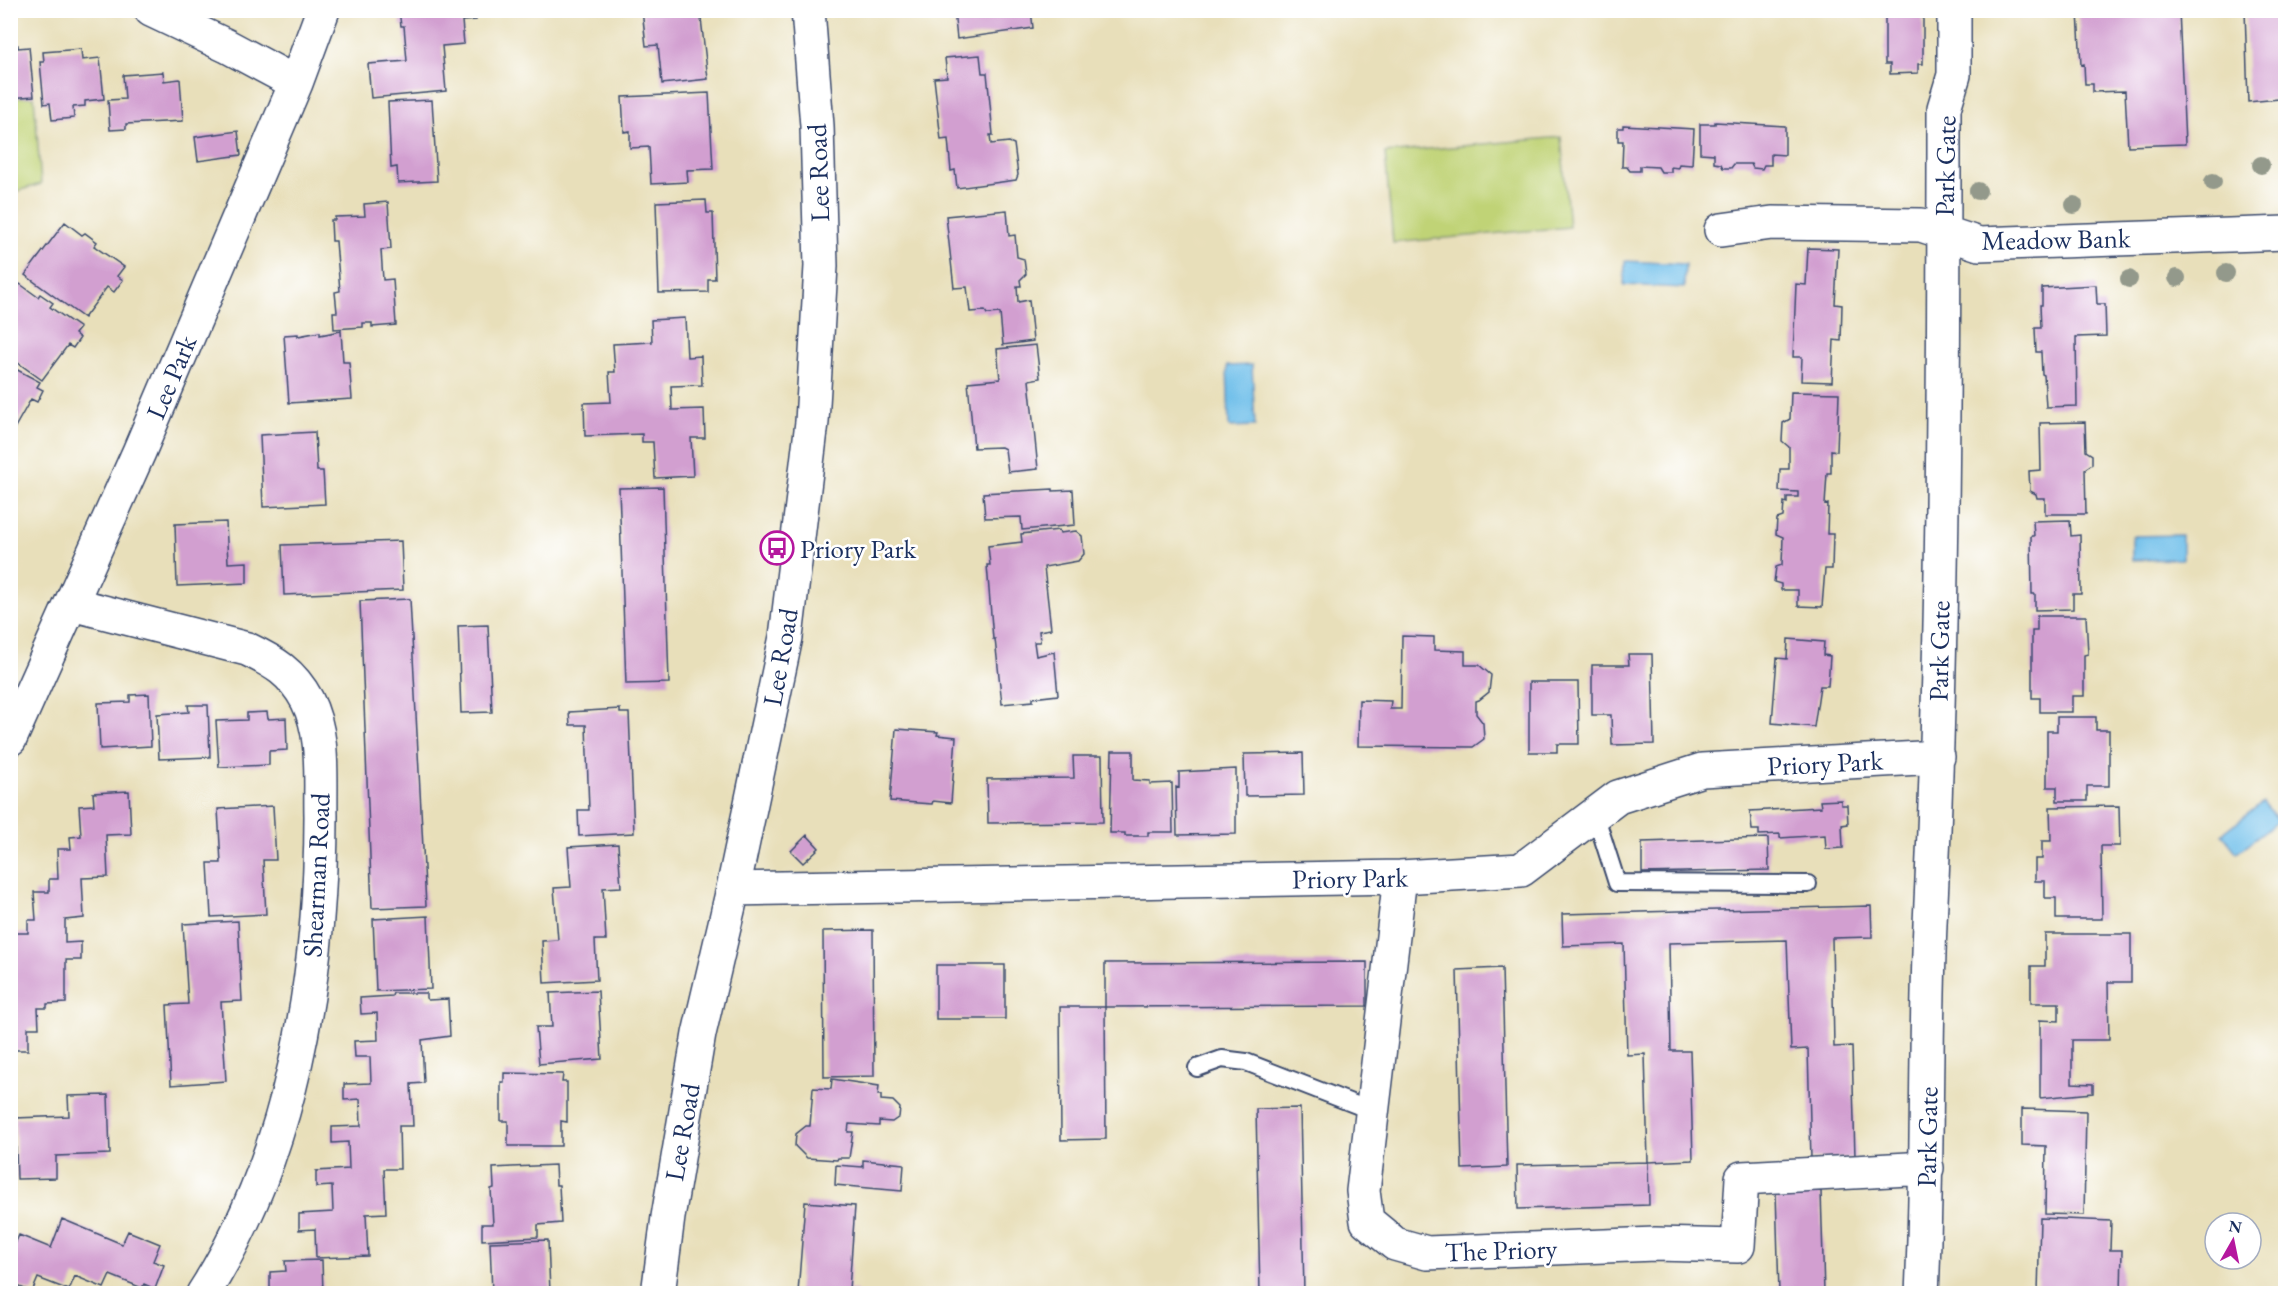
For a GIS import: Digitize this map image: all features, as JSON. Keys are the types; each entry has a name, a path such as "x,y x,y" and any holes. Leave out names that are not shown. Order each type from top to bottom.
{"street":[{"path":"151,10 227,46 296,83"},
{"name":"Lee Park","path":"10,739 144,441 296,83 323,10"},
{"name":"Lee Road","path":"658,1293 668,1217 699,1034 733,889 786,638 812,422 821,266 817,126 808,10"},
{"name":"Park Gate","path":"1923,1293 1930,925 1938,757 1944,108 1954,75 1954,10"},
{"name":"Meadow Bank","path":"1721,230 1772,223 1921,225 1979,244 2286,233"},
{"name":"Shearman Road","path":"72,604 247,649 274,661 294,679 308,701 317,728 320,755 321,863 316,941 302,1028 268,1162 244,1221 203,1293"},
{"name":"Priory Park","path":"733,889 1400,877 1521,870 1618,796 1702,770 1938,757"},
{"name":"The Priory","path":"1400,877 1363,1191 1367,1221 1395,1244 1427,1253 1655,1244 1738,1246 1742,1178 1927,1168"}],"lane":[{"path":"1595,814 1617,883 1808,884"},
{"path":"1197,1068 1222,1059 1246,1062 1372,1111"}],"green space":[{"path":"34,96 41,184 11,193 10,110 13,109 11,98"},
{"path":"1561,137 1569,227 1393,243 1385,153"}],"water":[{"path":"1625,261 1685,264 1684,288 1624,285"},
{"path":"1252,365 1255,426 1229,427 1227,366"},
{"path":"2182,535 2182,559 2132,560 2132,536"},
{"path":"2263,802 2279,821 2237,853 2222,834"}],"building":[{"path":"399,10 475,10 476,20 462,21 464,44 442,46 446,91 371,98 368,64 407,61 404,26 401,26"},
{"path":"642,10 700,10 708,79 662,84 658,45 646,46"},
{"path":"954,10 1031,10 1033,28 957,39"},
{"path":"1885,10 1923,10 1923,64 1918,64 1918,73 1890,74 1890,64 1885,64"},
{"path":"2179,10 2185,144 2128,146 2125,91 2093,92 2093,84 2085,84 2084,64 2081,65 2078,12"},
{"path":"2245,10 2286,10 2286,88 2281,88 2279,99 2248,102"},
{"path":"18,45 18,48 29,47 34,96 10,98 10,46"},
{"path":"81,49 82,60 100,58 104,99 85,101 85,106 73,107 74,118 52,120 50,103 44,104 40,62 44,62 43,52"},
{"path":"980,55 982,73 987,73 993,135 990,135 991,144 1009,142 1014,144 1018,175 1016,180 957,188 955,170 951,171 948,139 941,140 934,78 947,77 945,58"},
{"path":"163,72 164,81 180,79 183,121 126,124 126,129 110,130 108,100 125,99 123,75"},
{"path":"709,93 713,169 687,170 688,182 651,184 649,147 630,148 630,131 624,132 622,97"},
{"path":"432,100 437,181 398,183 397,167 391,168 388,102"},
{"path":"1715,122 1785,126 1785,155 1771,154 1771,165 1764,165 1762,169 1753,168 1751,164 1734,164 1731,168 1723,168 1721,164 1714,163 1714,154 1700,153 1700,124 1715,124"},
{"path":"1623,125 1694,129 1692,165 1679,164 1678,168 1671,167 1671,172 1661,172 1658,167 1640,166 1640,171 1630,171 1627,167 1622,167 1623,141 1618,141 1618,128 1623,128"},
{"path":"238,131 241,155 198,161 195,137"},
{"path":"706,200 707,213 713,213 715,279 708,279 708,292 659,293 656,202"},
{"path":"388,202 391,249 381,250 383,280 393,279 396,325 372,327 372,323 363,323 363,327 334,329 333,312 337,312 335,292 340,291 336,241 332,241 331,220 335,220 335,217 365,216 364,204"},
{"path":"1007,210 1009,236 1015,235 1017,257 1024,259 1026,274 1020,280 1021,286 1017,286 1018,302 1029,300 1033,341 1003,345 1000,313 970,312 967,287 954,288 946,216"},
{"path":"65,222 82,235 85,233 97,242 94,246 124,267 117,276 123,280 114,292 107,287 84,318 25,275"},
{"path":"1808,248 1838,249 1835,304 1842,305 1841,341 1834,340 1832,382 1801,381 1802,357 1793,357 1796,284 1806,285"},
{"path":"20,284 38,297 40,294 53,303 50,307 80,328 75,334 80,338 73,348 68,345 42,380 10,357 10,297"},
{"path":"2096,285 2097,304 2105,304 2106,336 2076,337 2077,406 2046,407 2041,352 2036,352 2035,328 2041,328 2042,288"},
{"path":"685,318 687,357 701,356 702,385 671,386 672,410 704,409 705,438 691,438 693,476 655,478 653,442 642,442 642,434 585,436 584,403 611,402 609,372 615,372 613,344 652,342 651,320"},
{"path":"341,331 343,362 349,362 352,399 289,403 284,335 298,334 298,336 320,332 320,335"},
{"path":"1036,345 1040,378 1029,380 1038,469 1008,472 1005,449 1001,447 974,448 968,382 1000,379 997,349"},
{"path":"10,366 40,382 37,387 43,390 37,402 31,399 10,436"},
{"path":"1791,392 1839,393 1837,451 1831,450 1831,473 1827,473 1825,505 1828,504 1827,534 1833,534 1832,569 1825,569 1822,607 1798,606 1798,590 1781,590 1781,584 1774,582 1776,567 1782,565 1783,537 1776,534 1777,519 1783,517 1784,502 1787,503 1787,497 1798,497 1798,492 1779,491 1780,469 1789,469 1789,447 1782,441 1783,423 1790,419"},
{"path":"2085,422 2086,451 2092,455 2092,464 2085,469 2086,514 2045,514 2045,498 2037,498 2036,494 2030,491 2029,471 2041,470 2040,423"},
{"path":"315,432 317,471 323,471 325,504 263,507 260,435"},
{"path":"663,487 669,683 626,684 619,488"},
{"path":"1053,489 1053,491 1073,490 1075,525 1022,530 1021,517 985,518 983,493"},
{"path":"2070,520 2071,536 2080,535 2081,594 2073,594 2073,609 2035,610 2035,594 2032,594 2033,521"},
{"path":"226,522 228,563 247,562 247,583 177,586 175,524"},
{"path":"1059,530 1060,533 1076,531 1082,536 1084,554 1078,561 1044,567 1051,629 1039,631 1040,642 1034,642 1036,656 1054,652 1058,695 1033,698 1033,701 1002,704 995,639 993,639 987,565 990,565 988,546 1022,542 1021,534"},
{"path":"401,541 403,590 284,595 282,545"},
{"path":"410,599 426,906 372,908 360,601"},
{"path":"2037,616 2086,616 2088,654 2084,655 2084,696 2072,696 2072,712 2040,712 2040,698 2032,698 2032,631 2037,631"},
{"path":"488,625 492,712 461,713 458,626"},
{"path":"1402,636 1434,637 1434,650 1465,651 1465,665 1479,665 1491,675 1489,692 1476,701 1476,714 1483,723 1484,739 1473,747 1358,746 1359,700 1391,701 1390,709 1401,709"},
{"path":"1788,639 1824,642 1823,655 1830,656 1828,686 1820,686 1814,727 1772,723 1777,658 1787,659"},
{"path":"1628,654 1652,654 1654,744 1612,745 1611,715 1592,715 1592,665 1629,665"},
{"path":"1529,682 1578,682 1579,744 1557,744 1557,752 1529,752"},
{"path":"149,694 151,746 100,749 98,703 130,702 130,695"},
{"path":"188,705 208,705 210,757 159,759 157,714 189,712"},
{"path":"620,709 620,713 629,713 634,833 579,836 578,810 589,810 586,725 570,725 569,712"},
{"path":"267,712 268,719 286,718 287,750 269,751 269,765 219,767 216,721 247,720 247,713"},
{"path":"2057,717 2096,717 2096,730 2109,730 2109,786 2087,786 2087,801 2057,801 2057,787 2047,787 2047,731 2057,731"},
{"path":"896,729 938,732 937,735 956,737 951,803 890,801"},
{"path":"1112,751 1133,751 1133,780 1150,781 1150,784 1172,783 1173,832 1148,832 1148,836 1125,836 1125,833 1110,833"},
{"path":"1303,753 1304,795 1245,796 1244,754"},
{"path":"1073,756 1102,756 1103,822 988,823 987,779 1074,778"},
{"path":"1236,769 1236,834 1177,835 1176,787 1179,788 1179,772"},
{"path":"129,791 131,834 106,835 108,877 82,878 84,918 65,920 65,943 81,942 81,960 66,960 66,1003 47,1004 47,1008 38,1008 39,1028 28,1028 28,1050 10,1050 10,965 15,964 13,933 28,933 28,920 36,920 34,892 49,892 49,879 58,879 57,849 71,849 70,837 81,836 79,806 94,805 93,793"},
{"path":"1841,800 1841,805 1847,805 1848,824 1842,825 1843,848 1826,849 1825,835 1780,838 1780,834 1759,835 1759,830 1752,830 1750,811 1821,807 1820,801"},
{"path":"273,806 276,860 263,860 266,914 211,917 208,863 221,863 218,809"},
{"path":"2119,806 2120,846 2101,846 2102,919 2056,919 2056,898 2045,898 2045,881 2035,881 2035,859 2042,859 2042,841 2051,841 2050,807"},
{"path":"807,835 819,848 803,863 791,851"},
{"path":"1768,838 1769,870 1642,873 1642,842"},
{"path":"618,844 621,887 603,888 606,940 595,940 597,980 544,983 542,941 558,940 554,888 571,887 568,847"},
{"path":"1871,906 1872,937 1832,938 1834,1047 1852,1046 1855,1158 1811,1159 1808,1049 1791,1050 1787,940 1669,943 1671,1051 1690,1051 1693,1160 1648,1162 1645,1054 1627,1055 1624,944 1563,946 1562,914"},
{"path":"428,916 431,989 376,991 373,919"},
{"path":"238,921 242,1001 221,1002 226,1081 171,1085 167,1005 188,1004 183,924"},
{"path":"873,930 874,1076 824,1077 823,931"},
{"path":"2045,934 2131,934 2131,982 2108,982 2109,1040 2072,1040 2072,1083 2093,1084 2093,1093 2040,1098 2040,1020 2059,1021 2059,1003 2031,1003 2031,966 2045,966"},
{"path":"1367,962 1367,1006 1105,1007 1105,963"},
{"path":"936,965 1005,965 1005,1019 936,1019"},
{"path":"1502,968 1507,1167 1462,1169 1457,970"},
{"path":"598,991 602,1059 539,1064 536,1027 552,1027 550,993"},
{"path":"393,993 426,993 428,1000 448,999 450,1036 422,1040 424,1083 411,1084 413,1126 399,1126 400,1169 384,1169 386,1213 366,1214 368,1256 316,1258 315,1229 299,1230 299,1214 333,1212 332,1186 316,1187 316,1171 349,1169 348,1142 332,1143 332,1127 361,1126 360,1099 344,1100 344,1084 371,1083 370,1057 355,1057 354,1041 378,1040 377,1013 361,1014 360,998 392,996"},
{"path":"1060,1007 1105,1007 1106,1139 1061,1140"},
{"path":"504,1073 563,1074 562,1082 567,1082 567,1122 561,1121 561,1146 508,1146 508,1121 501,1121 501,1082 504,1082"},
{"path":"832,1079 879,1086 878,1095 881,1095 881,1100 893,1101 900,1108 899,1117 892,1122 879,1121 879,1126 849,1124 848,1132 853,1132 849,1158 838,1158 837,1160 807,1158 795,1146 796,1134 806,1126 810,1126 813,1088 831,1089"},
{"path":"108,1095 110,1154 56,1156 56,1178 17,1179 15,1118 69,1116 68,1096"},
{"path":"1300,1108 1304,1293 1260,1293 1256,1109"},
{"path":"2022,1109 2086,1111 2084,1215 2045,1214 2046,1146 2022,1145"},
{"path":"863,1160 904,1164 902,1191 835,1185 836,1165 863,1167"},
{"path":"1648,1162 1649,1205 1518,1209 1517,1165"},
{"path":"555,1165 556,1185 559,1185 561,1223 538,1225 538,1237 482,1240 482,1224 493,1224 491,1189 494,1188 493,1168"},
{"path":"1821,1191 1824,1293 1779,1293 1776,1192"},
{"path":"805,1202 855,1206 849,1290 857,1290 857,1293 798,1293"},
{"path":"2040,1218 2111,1221 2110,1250 2122,1250 2121,1293 2038,1293"},
{"path":"62,1219 122,1244 128,1231 160,1244 153,1261 164,1265 155,1289 144,1284 142,1288 110,1275 104,1288 75,1276 69,1290 38,1278 32,1292 10,1283 10,1249 13,1249 19,1235 51,1248"},
{"path":"548,1240 550,1293 492,1293 490,1242"},
{"path":"322,1260 323,1293 270,1293 270,1272 286,1271 285,1261"}],"place":[{"name":"Priory Park","path":"777,548"}]}
